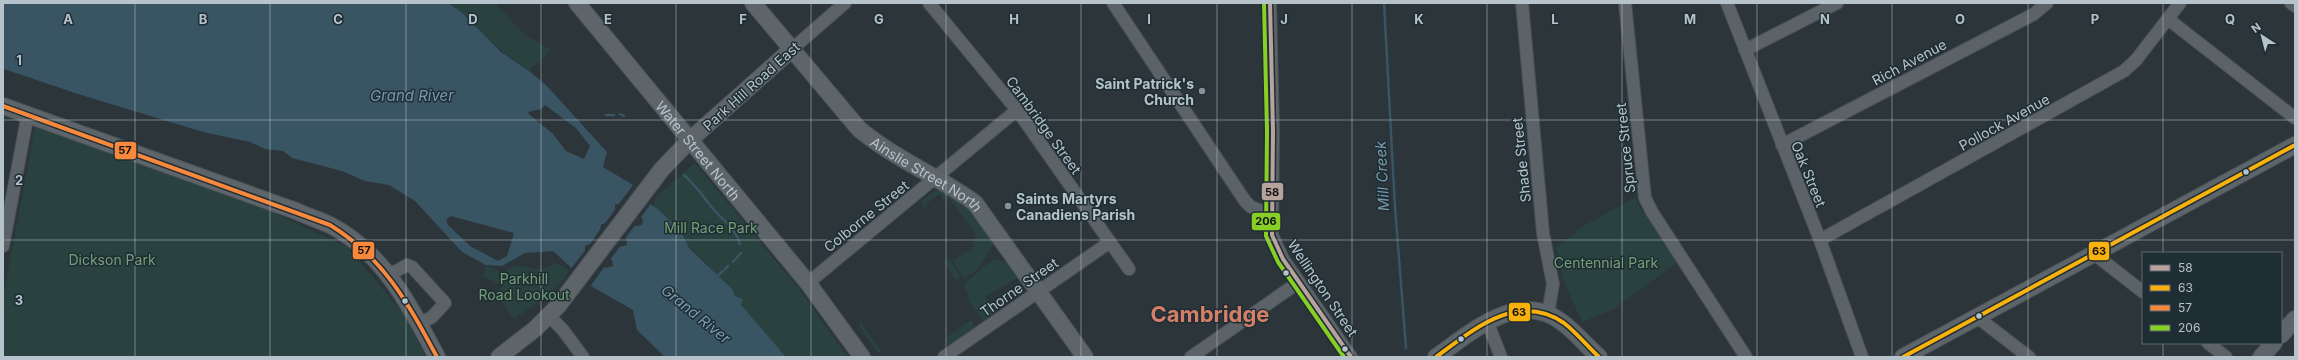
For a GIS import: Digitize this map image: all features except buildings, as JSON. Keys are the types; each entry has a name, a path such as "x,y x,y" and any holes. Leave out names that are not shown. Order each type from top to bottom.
{"main road":[{"name":"Ainslie Street North","path":"753,3 859,129 878,144 937,177 975,203 1085,357"},
{"name":"Water Street North","path":"581,4 808,283 862,357"},
{"name":"Park Hill Road East","path":"499,357 549,316 578,282 662,169 691,139 792,49"},
{"path":"3,106 28,113 296,211 330,225 350,238 372,256 389,275 412,308 437,357"},
{"path":"1903,357 2295,145"},
{"path":"1436,357 1487,321 1513,311 1535,311 1548,314 1563,322 1599,357"},
{"path":"2282,334 2295,319"},
{"path":"2261,357 2273,344"}],"street":[{"name":"Park Hill Road East","path":"792,49 845,3"},
{"name":"Cambridge Street","path":"929,3 1017,110 1129,269"},
{"path":"1113,3 1245,201 1251,207 1270,214"},
{"name":"Wellington Street","path":"1270,3 1273,131 1270,214 1272,235 1275,244 1299,282 1351,357"},
{"name":"Shade Street","path":"1522,3 1543,233 1553,284 1548,314"},
{"name":"Spruce Street","path":"1625,3 1645,198 1652,212 1746,357"},
{"name":"Oak Street","path":"1727,3 1820,240 1862,357"},
{"path":"1745,50 1838,3"},
{"name":"Rich Avenue","path":"1782,145 2027,17 2047,3"},
{"name":"Pollock Avenue","path":"1820,240 2124,72 2136,60 2180,3"},
{"path":"2291,3 2295,6"},
{"path":"2168,19 2295,118"},
{"name":"Colborne Street","path":"808,283 1017,110"},
{"path":"3,246 28,113"},
{"name":"Thorne Street","path":"944,357 1110,242"},
{"path":"2093,253 2142,291"},
{"path":"389,275 407,265 412,267 446,303 432,317 419,324"},
{"path":"1191,357 1208,352 1299,282"},
{"path":"549,316 563,330 584,357"},
{"path":"1977,317 2029,357"},
{"path":"1487,321 1501,357"},
{"path":"2209,344 2226,357"}],"green space":[{"path":"447,3 495,3 525,35 551,50 529,71 505,54"},
{"name":"Dickson Park","path":"35,127 268,210 347,247 403,313 426,357 3,357 3,298"},
{"name":"Mill Race Park","path":"695,163 799,289 848,357 786,357 747,314 740,299 735,296 705,262 689,248 682,233 653,206 656,197"},
{"path":"938,188 965,203 994,244 979,268 964,279 953,261 975,246 973,241 977,236 949,198 943,200 939,194 925,205 928,210 926,210 921,201"},
{"name":"Centennial Park","path":"1636,197 1639,206 1677,263 1612,310 1582,322 1562,277 1556,248 1583,226"},
{"path":"949,258 961,277 956,281 943,261"},
{"path":"993,259 1007,262 1018,278 985,297 996,313 983,321 968,300 969,294 963,285"},
{"name":"Parkhill Road Lookout","path":"554,263 569,269 566,276 545,297 514,319 495,293 502,286 483,276 486,265 504,274 513,266 518,265 542,269 547,268"},
{"path":"971,320 975,328 949,345 944,339"},
{"path":"860,321 881,351 878,353 860,327"}],"water":[{"name":"Grand River","path":"3,3 448,3 461,12 501,52 529,71 546,85 607,152 603,167 633,185 630,190 659,210 682,233 689,248 732,289 735,296 743,299 741,305 786,357 665,357 637,330 633,310 591,286 553,251 525,253 502,266 486,265 462,252 415,201 389,185 365,181 342,171 292,158 283,151 265,149 250,142 203,132 78,94 4,69","holes":["545,105 576,128 590,146 584,159 566,151 553,134 528,112 541,109","620,203 641,217 643,220 642,225 636,226 615,210 615,205","451,216 514,233 507,256 498,261 470,246 448,225 446,220","605,223 626,238 627,245 619,247 600,231 601,225","590,244 612,260 613,266 606,268 585,251 585,246"]}],"pier":[{"path":"634,184 632,189 651,203 640,219 618,205"},
{"path":"617,207 636,224 625,239 603,226"},
{"path":"601,228 621,245 610,260 588,247"},
{"path":"586,249 605,266 589,288 570,270"}],"waterway":[{"name":"Mill Creek","path":"1384,3 1395,207 1406,348"},
{"path":"620,114 624,116"},
{"path":"606,115 614,115"},
{"path":"684,175 693,183 714,210 733,230 740,244"},
{"path":"733,262 741,253"},
{"path":"725,269 728,266"},
{"path":"716,277 723,271"}],"transit line":[{"name":"206","path":"1264,3 1267,131 1266,236 1278,262 1344,357"},
{"name":"58","path":"1270,3 1273,131 1272,235 1283,259 1351,357"},
{"name":"57","path":"3,106 330,225 349,238 365,252 393,283 416,318 437,357"},
{"name":"63","path":"1903,357 2295,145"},
{"name":"63","path":"1436,357 1480,326 1496,318 1513,313 1529,311 1547,314 1564,323 1599,357"}],"place":[{"name":"Saint Patrick's Church","path":"1202,91"},
{"name":"Saints Martyrs Canadiens Parish","path":"1008,206"}],"district":[{"name":"Cambridge","path":"1210,314"}]}
